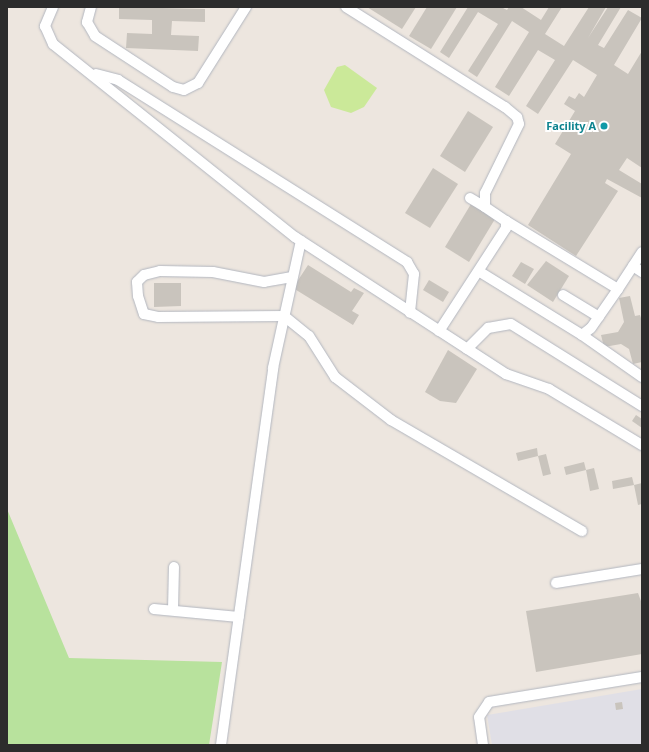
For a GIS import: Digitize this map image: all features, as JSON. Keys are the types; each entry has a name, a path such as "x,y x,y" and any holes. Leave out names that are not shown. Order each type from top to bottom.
{"lane":[{"path":"53,7 46,19 48,38 88,72 301,241 506,374 549,389 642,445"},
{"path":"91,7 87,22 95,36 173,87 184,90 198,83 246,7"},
{"path":"346,7 517,117 519,124 515,139 487,183 485,207"},
{"path":"88,72 118,80 407,262 414,274 410,312"},
{"path":"470,198 618,289"},
{"path":"439,331 480,272 506,228 506,221"},
{"path":"221,745 273,368 301,241"},
{"path":"582,335 599,317 642,252"},
{"path":"633,266 642,272"},
{"path":"292,277 264,282 213,272 160,271 144,276 137,282 144,314 158,318 284,316 309,336 335,377 392,420 582,531"},
{"path":"480,272 582,335 642,377"},
{"path":"563,295 599,317"},
{"path":"467,349 488,328 511,324 642,406"},
{"path":"173,610 174,567"},
{"path":"556,583 642,569"},
{"path":"154,609 239,617"},
{"path":"483,745 479,717 489,702 642,676"}],"shaded area":[{"path":"642,689 642,745 492,745 487,715"}],"green space":[{"path":"345,65 377,88 364,107 351,113 331,107 324,90 337,67"},
{"path":"7,509 69,658 222,662 209,745 7,745"}],"building":[{"path":"119,7 205,9 205,22 172,21 171,35 199,36 198,51 126,48 127,33 152,34 152,20 119,19"},
{"path":"367,7 416,7 402,29"},
{"path":"427,7 457,7 431,49 409,36"},
{"name":"Facility A","path":"468,7 501,7 507,10 509,7 521,7 541,20 549,7 562,7 545,34 564,46 589,7 606,7 588,38 608,7 621,7 598,45 604,48 628,10 642,18 614,65 628,74 642,51 642,168 627,158 619,170 642,184 642,198 607,179 605,183 618,191 576,256 528,225 571,154 555,144 575,111 564,104 569,96 575,99 579,93 584,97 597,75 573,60 538,114 526,106 555,60 538,50 509,96 495,87 529,32 512,21 477,77 468,71 498,24 478,12 449,58 440,52"},
{"path":"468,111 493,127 465,172 440,156"},
{"path":"433,168 458,184 430,228 405,213"},
{"path":"471,204 495,219 469,262 445,247"},
{"path":"546,261 569,276 553,302 527,285"},
{"path":"521,262 534,269 525,284 512,276"},
{"path":"308,265 351,292 354,288 364,293 352,311 359,315 353,325 293,288"},
{"path":"429,280 449,292 443,302 423,290"},
{"path":"154,283 181,283 181,306 154,307"},
{"path":"630,296 635,316 640,315 642,321 642,362 633,364 629,349 621,344 604,347 601,335 618,332 624,322 619,298"},
{"path":"448,350 477,369 456,403 440,401 425,392"},
{"path":"636,415 642,419 642,428 632,421"},
{"path":"537,448 538,456 518,461 516,453"},
{"path":"546,454 551,474 543,476 538,456"},
{"path":"584,462 586,470 566,475 564,467"},
{"path":"594,468 599,489 590,491 586,470"},
{"path":"632,477 634,485 613,489 612,481"},
{"path":"642,483 642,504 638,505 634,485"},
{"path":"638,593 642,604 642,654 536,672 526,611"},
{"path":"622,702 623,709 616,710 615,703"}],"place":[{"name":"Facility A","path":"604,126"}]}
